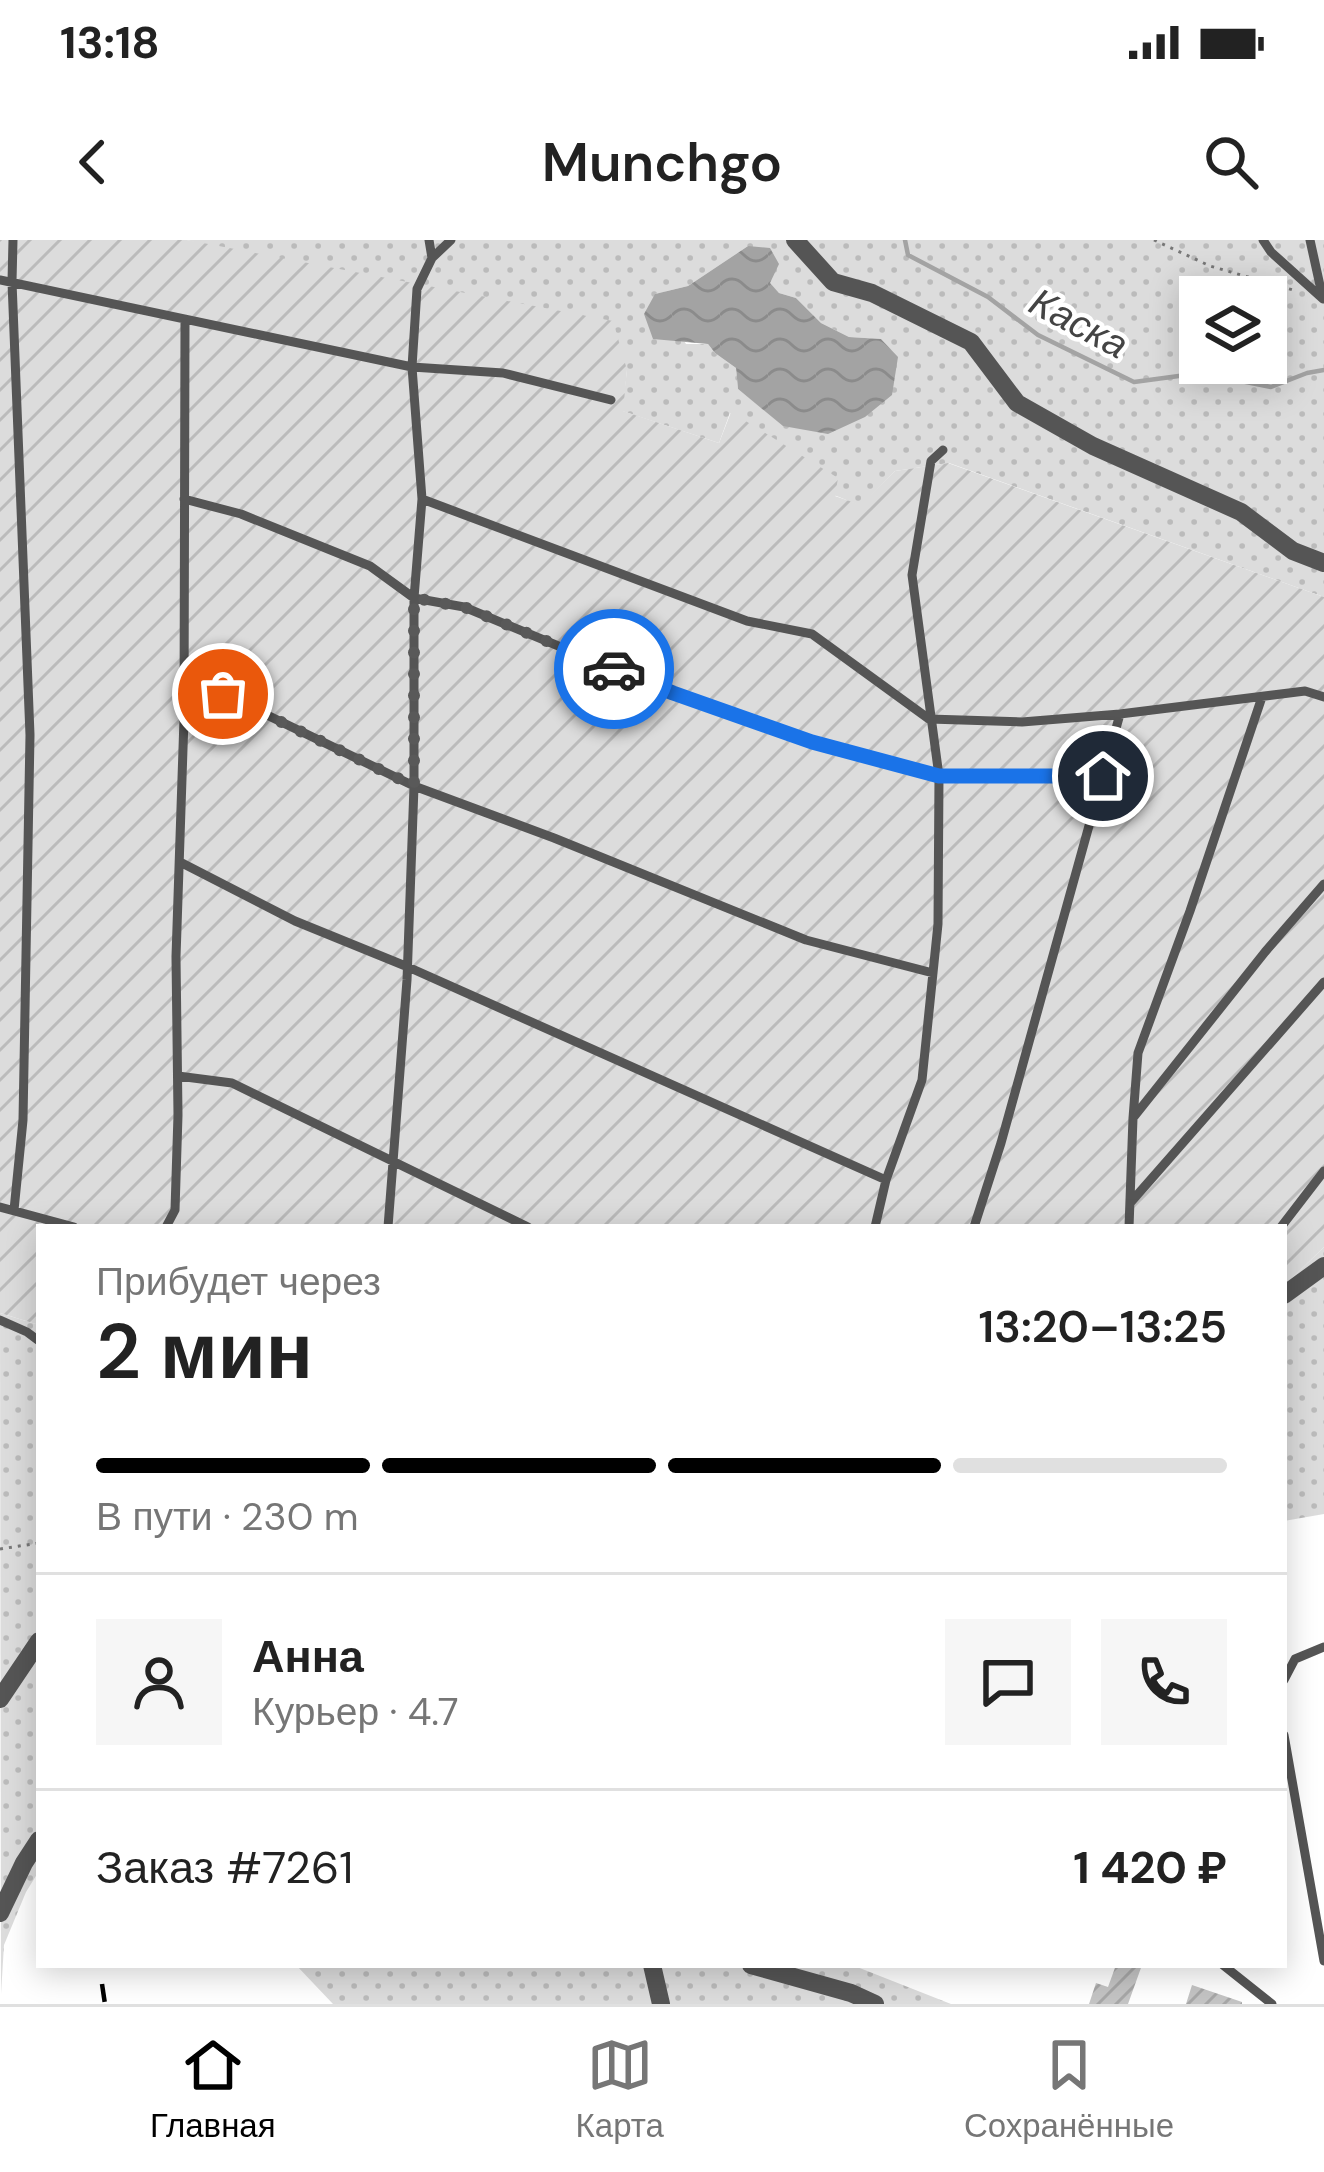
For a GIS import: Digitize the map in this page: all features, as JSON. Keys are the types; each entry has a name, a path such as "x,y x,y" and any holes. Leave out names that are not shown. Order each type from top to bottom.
{"street":[{"path":"795,240 832,282 872,293 971,342 1017,403 1093,446 1240,512 1293,550 1324,563"},
{"path":"1287,1293 1324,1266"},
{"path":"0,1699 36,1645"},
{"path":"0,1913 36,1845"},
{"path":"653,1968 661,2004"},
{"path":"762,1968 874,2004"}],"lane":[{"path":"13,240 6,281 30,735 23,1120 14,1210"},
{"path":"429,240 432,258"},
{"path":"388,1224 408,967 414,598 422,499 412,367 417,289 432,258 451,240"},
{"path":"1263,240 1322,298"},
{"path":"1310,240 1322,298"},
{"path":"6,281 412,367 503,374 610,400"},
{"path":"168,1224 175,1210 178,1076 185,319"},
{"path":"876,1224 886,1180 922,1080 938,924 939,776 912,575 931,461 943,450"},
{"path":"184,499 241,514 370,566 414,598 464,607 673,693 812,742 939,776 1103,776"},
{"path":"422,499 747,621 812,634 929,719 1022,722 1305,692 1324,697"},
{"path":"184,675 414,786 806,940 933,973"},
{"path":"1129,1224 1138,1053 1262,697"},
{"path":"975,1224 1120,714"},
{"path":"180,862 295,921 886,1180"},
{"path":"1133,1118 1324,884"},
{"path":"1131,1202 1324,982"},
{"path":"178,1076 232,1082 522,1224"},
{"path":"1283,1224 1324,1171"},
{"path":"0,1208 63,1224"},
{"path":"0,1320 36,1339"},
{"path":"1287,1674 1295,1659 1324,1647"},
{"path":"1287,1752 1324,1961"},
{"path":"1227,1968 1272,2004"}],"path":[{"path":"1154,240 1210,266 1322,298"},
{"path":"0,1549 36,1543"}],"shaded area":[{"path":"0,240 187,240 613,321 627,370 623,411 719,443 731,412 838,478 835,496 861,505 895,471 948,463 1324,597 1324,1247 1287,1283 1287,1224 36,1224 36,1324 0,1313"},
{"path":"187,240 1324,240 1324,597 949,463 895,471 861,506 834,495 730,413 719,443 622,411 627,370","holes":["748,246 779,293 796,298 821,323 849,337 881,339 897,357 891,395 804,429 783,425 738,389 736,368 708,344 686,344 655,294 688,286"]},
{"path":"1324,1247 1324,1514 1287,1520 1287,1283"},
{"path":"0,1313 36,1324 36,1876 4,1945 1,1994"},
{"path":"299,1968 860,1968 951,2004 333,2004"}],"water":[{"path":"748,246 770,248 779,264 770,283 779,293 796,298 821,323 849,337 881,339 898,357 892,395 865,417 828,434 783,426 738,389 736,368 708,344 653,339 644,314 655,294 688,286"}],"building":[{"path":"1115,1968 1141,1968 1128,2004 1089,2004 1096,1983 1108,1987"},
{"path":"1192,1985 1242,2002 1242,2004 1186,2004"}],"waterway":[{"name":"Каска","path":"905,240 908,255 988,297 1038,335 1134,382 1201,373 1271,387 1324,370"}],"railway":[{"path":"102,1984 105,2004"}],"way so far":[{"path":"223,694 414,786 414,598 464,607 614,669"}],"route":[{"path":"614,669 812,742 939,776 1103,776"}]}
